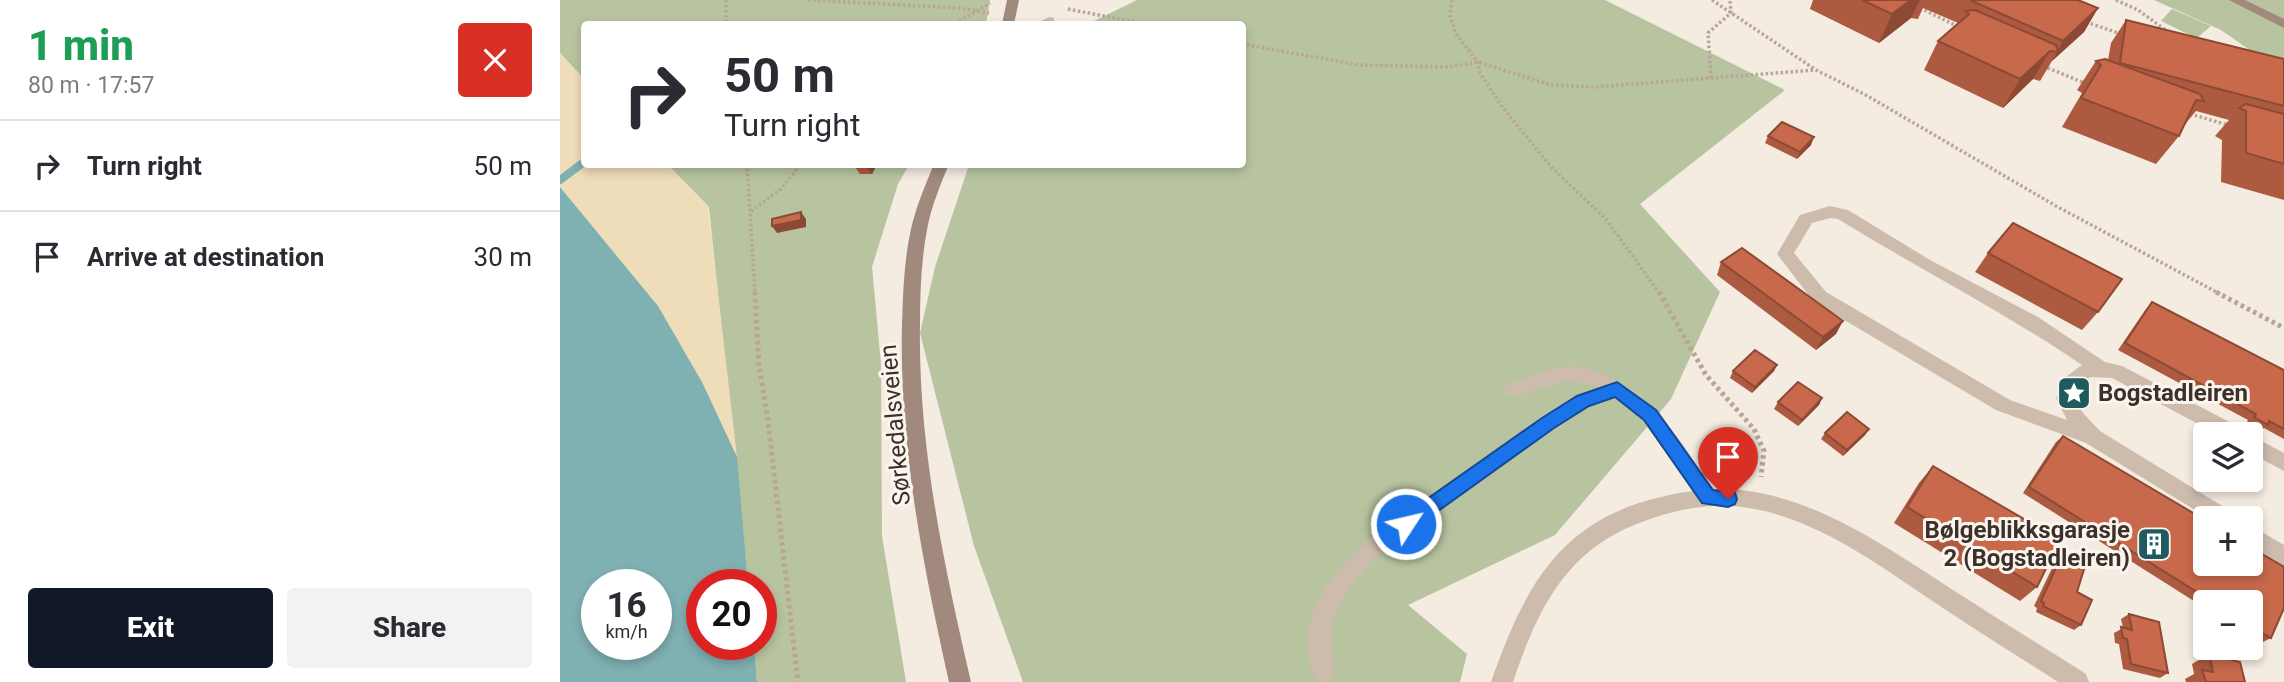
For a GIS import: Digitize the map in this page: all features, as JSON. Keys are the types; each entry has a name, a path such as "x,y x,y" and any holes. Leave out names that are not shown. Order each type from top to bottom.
{"street":[{"path":"1009,21 1013,0"},
{"path":"2235,0 2284,24"},
{"name":"Sørkedalsveien","path":"941,168 926,202 918,238 911,339 917,430 929,525 960,682"}],"lane":[{"path":"2100,368 2032,323 1924,264 1842,214 1830,212 1806,219 1785,254 1820,297 2003,405 2093,437 2205,506"},
{"path":"2093,437 2076,419 2065,398 2070,383 2081,371 2100,368 2116,371 2155,389 2213,422"},
{"path":"1513,390 1554,375 1573,373 1596,377 1617,389 1650,415 1708,497"},
{"path":"1323,671 1318,657 1317,629 1333,595 1351,570 1385,539 1548,423 1583,401 1617,389"},
{"path":"2263,451 2284,463"},
{"path":"1502,682 1522,623 1535,597 1557,567 1586,539 1622,519 1649,509 1708,497 1759,501 1813,521 1880,555 2078,682"},
{"path":"2263,542 2284,556"}],"path":[{"path":"726,0 726,21"},
{"path":"808,0 981,10 1007,21"},
{"path":"961,21 995,0"},
{"path":"1452,0 1452,26 1478,62 1480,73 1525,137 1553,169 1606,219 1664,299 1706,375 1754,429 1764,451 1759,501"},
{"path":"1712,0 1816,69 2056,206 2284,328"},
{"path":"1730,0 1731,13"},
{"path":"2116,0 2138,10 2168,32"},
{"path":"1915,6 1960,28"},
{"path":"1068,9 1130,21"},
{"path":"1711,78 1708,33 1731,13"},
{"path":"2085,21 2128,36"},
{"path":"1246,45 1359,65 1449,66 1478,62 1551,85 1594,87 1816,69"},
{"path":"2032,61 2068,78 2093,85"},
{"path":"2180,111 2231,126"},
{"path":"747,168 759,366 768,421 798,682"},
{"path":"750,211 781,189 798,168"}],"green space":[{"path":"560,0 990,0 986,21 581,21 581,76 560,53"},
{"path":"1137,0 1605,0 1785,90 1640,204 1720,292 1671,399 1555,535 1408,605 1467,654 1460,682 1023,682 974,546 920,333 935,267 968,168 1246,168 1246,21 1094,21"},
{"path":"2154,0 2284,0 2284,69 2264,60 2221,30"},
{"path":"2172,9 2211,26 2197,38 2194,37 2161,21"},
{"path":"671,168 907,168 898,184 872,267 881,364 882,536 906,682 757,682 755,660 777,660 777,569 746,569 709,207"}],"sand":[{"path":"560,53 581,76 581,168 671,168 708,207 737,457 702,382 658,306 560,187"}],"water":[{"path":"560,187 658,306 702,382 737,457 747,569 686,569 686,660 755,660 757,682 560,682"}],"building":[{"path":"1862,0 1911,0 1892,14"},
{"path":"1970,0 2078,0 2098,8 2063,41"},
{"path":"1975,10 2056,45 2058,52 2050,51 2020,79 1938,41 1969,14 1965,11"},
{"path":"2126,20 2284,59 2284,106 2120,63"},
{"path":"2105,59 2200,94 2204,101 2196,100 2179,136 2081,98 2101,65 2096,61"},
{"path":"2246,104 2284,114 2284,164 2246,153 2246,111 2239,108"},
{"path":"1782,122 1814,137 1800,152 1768,136"},
{"path":"801,212 801,220 772,226 772,219"},
{"path":"2013,223 2122,279 2098,312 1988,253"},
{"path":"1742,248 1843,321 1823,337 1721,262"},
{"path":"2152,302 2284,370 2284,429 2269,421 2268,425 2254,417 2256,414 2125,343"},
{"path":"1755,350 1777,365 1755,387 1733,371"},
{"path":"1798,382 1822,398 1802,420 1778,402"},
{"path":"1847,412 1869,429 1847,450 1825,433"},
{"name":"Bølgeblikksgarasje 2 (Bogstadleiren)","path":"2063,436 2193,513 2193,576 2263,576 2263,555 2284,567 2284,608 2271,638 2263,633 2263,590 2194,590 2029,487"},
{"path":"1933,466 2060,540 2037,587 1907,507"},
{"path":"2064,559 2071,562 2072,559 2085,566 2077,592 2092,600 2081,625 2043,606 2041,601 2059,561"},
{"path":"2129,614 2159,622 2168,673 2131,664 2127,639 2123,638 2121,627 2132,630"},
{"path":"2210,660 2240,662 2245,682 2206,682 2202,670 2213,672"}],"waterway":[{"path":"560,180 581,164"}],"place":[{"name":"Bogstadleiren","path":"2074,393"},
{"name":"Bølgeblikksgarasje 2 (Bogstadleiren)","path":"2154,544"}],"route":[{"path":"1406,524 1548,423 1583,401 1617,389 1650,415 1708,497 1728,499"}]}
